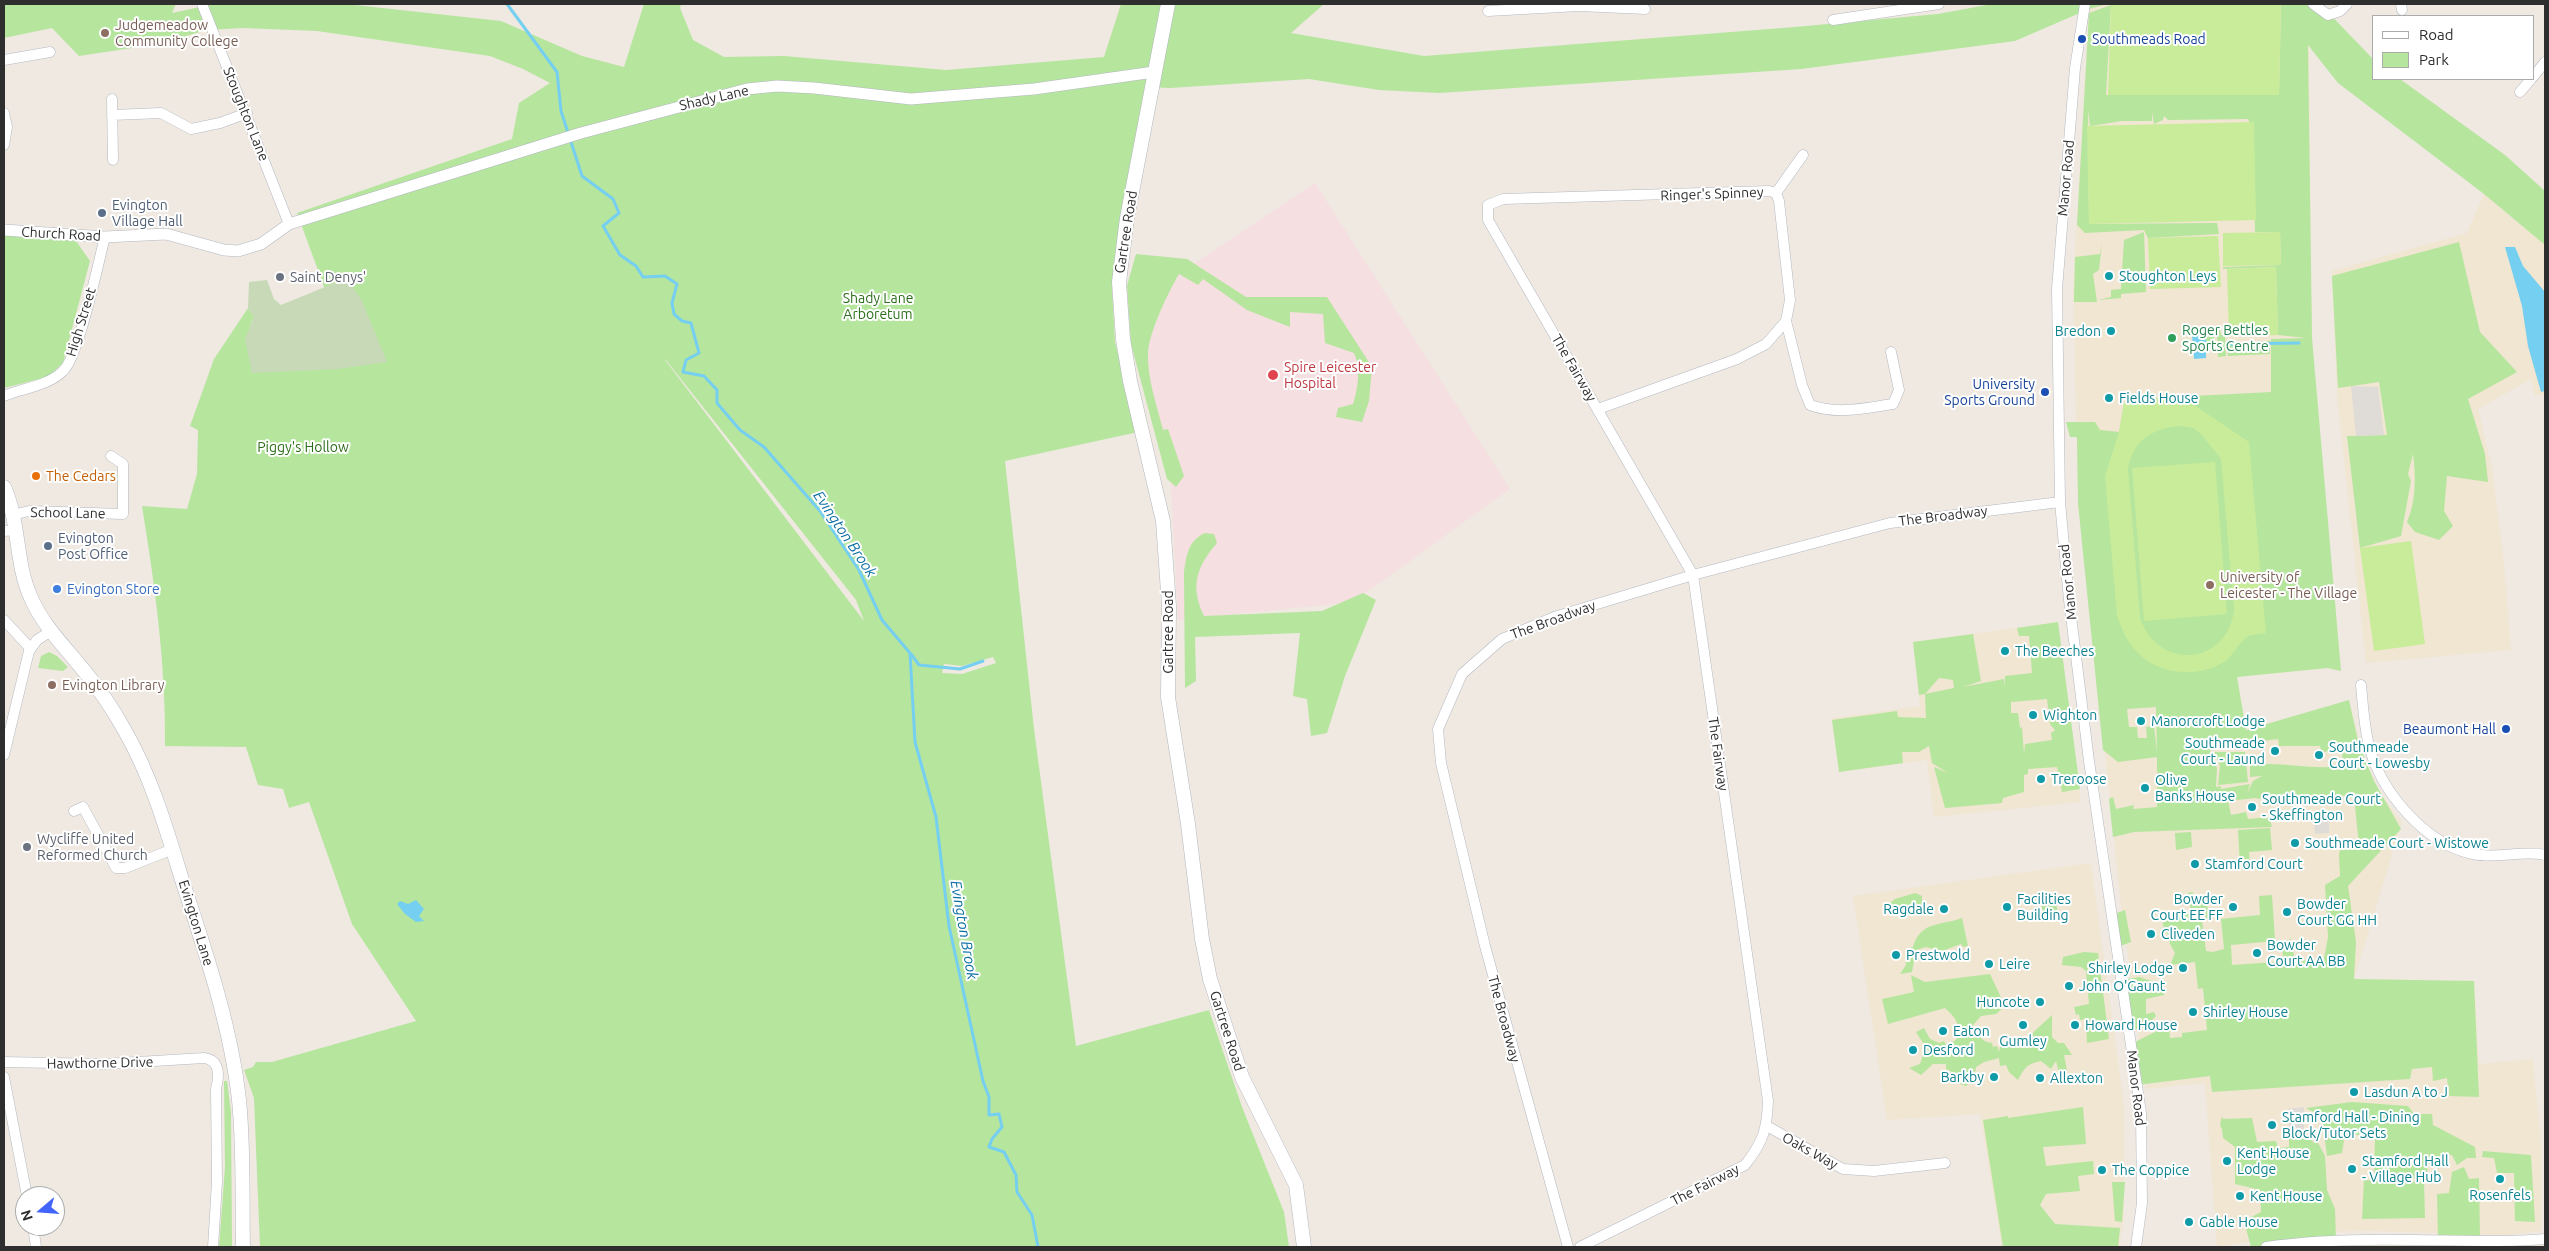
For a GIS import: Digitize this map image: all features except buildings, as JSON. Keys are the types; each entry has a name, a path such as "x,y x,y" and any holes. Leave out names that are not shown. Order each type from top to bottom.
{"main road":[{"name":"Gartree Road","path":"1168,4 1127,218 1118,282 1130,381 1163,521 1169,606 1168,697 1188,824 1202,939 1210,979 1242,1077 1296,1185 1304,1247"},
{"name":"Evington Lane","path":"4,487 12,515 10,531 24,581 39,614 83,669 125,730 153,789 173,849 211,974 239,1100 243,1247"}],"street":[{"name":"Stoughton Lane","path":"202,4 247,113 289,224"},
{"path":"1833,20 1939,4"},
{"name":"Manor Road","path":"2085,4 2075,68 2057,289 2060,502 2069,600 2089,761 2118,947 2141,1113 2142,1203 2136,1247"},
{"path":"2314,4 2328,15 2340,11 2347,4"},
{"path":"1488,11 1579,5 1645,9"},
{"path":"4,60 50,52"},
{"path":"2534,76 2545,62"},
{"name":"Shady Lane","path":"289,224 581,133 747,89 777,86 814,88 911,99 1034,89 1154,72"},
{"path":"2520,92 2530,80"},
{"path":"112,99 113,160"},
{"path":"4,113 7,127 4,145"},
{"path":"112,115 161,113 191,129 220,123 247,113"},
{"path":"1776,193 1804,155"},
{"name":"Ringer's Spinney","path":"1488,205 1504,199 1769,191 1776,193 1779,201 1790,300 1786,320"},
{"name":"The Fairway","path":"1488,205 1488,220 1693,575 1768,1101 1767,1126 1756,1152 1745,1165 1580,1247"},
{"name":"Church Road","path":"4,230 105,237 166,234 224,250 238,251 260,244 289,224"},
{"name":"High Street","path":"4,396 50,381 64,371 77,343 105,237"},
{"path":"1786,320 1802,385 1810,405 1825,411 1893,404 1900,390 1891,352"},
{"path":"1598,409 1737,359 1766,344 1786,320"},
{"name":"School Lane","path":"12,515 29,511 123,514 127,462 111,456"},
{"name":"The Broadway","path":"1568,1247 1485,946 1441,762 1438,729 1462,674 1502,639 1554,617 1693,575 1890,523 2060,502"},
{"path":"4,620 30,648"},
{"path":"4,755 30,648 51,631"},
{"path":"2361,685 2369,746 2378,769 2393,795 2425,828 2454,849 2470,854 2545,856"},
{"path":"74,811 83,807 116,868 125,868 173,849"},
{"name":"Hawthorne Drive","path":"4,1062 104,1064 210,1058 218,1070 218,1182 213,1247"},
{"path":"4,1077 25,1186"},
{"name":"Oaks Way","path":"1767,1126 1843,1169 1874,1171 1945,1163"},
{"path":"2266,1247 2312,1241 2510,1242 2545,1239"}],"shaded area":[{"name":"University of Leicester - The Village","path":"2107,4 2281,4 2309,44 2312,383 2341,667 2237,677 2246,730 2349,700 2363,755 2381,795 2402,822 2354,979 2474,981 2479,1064 2533,1059 2541,1145 2541,1231 2508,1235 2369,1231 2305,1232 2217,1247 2205,1083 2146,1089 2120,896 2078,499 2073,285 2089,9"},
{"path":"1315,183 1510,489 1353,602 1178,620 1170,469 1151,405 1137,298 1201,259"},
{"name":"University of Leicester - The Village","path":"2484,194 2545,245 2545,394 2535,396 2531,379 2478,409 2492,468 2503,553 2511,650 2366,663 2337,395 2332,271 2467,233"},
{"path":"2351,386 2378,387 2384,435 2356,436"},
{"path":"2058,622 2081,802 1934,817 1927,760 1839,772 1832,718 1920,706 1913,642"},
{"path":"2313,814 2329,814 2329,833 2315,834"},
{"path":"2091,863 2124,1106 2124,1215 2119,1247 2002,1247 1980,1114 1887,1120 1853,896"},
{"path":"2304,1107 2304,1130 2289,1130 2288,1109"},
{"path":"2545,1241 2545,1247 2305,1247 2316,1245"}],"green space":[{"path":"4,4 176,4 172,13 214,4 346,4 501,21 582,56 624,67 644,4 681,4 680,8 693,40 724,57 784,56 946,70 1104,57 1121,4 1324,4 1291,33 1424,56 1938,14 1992,4 2107,4 2089,9 2015,41 1801,69 1439,93 1379,90 1309,79 1170,88 1148,87 1112,287 1115,342 1138,432 1005,461 1034,729 1076,1046 1209,1010 1242,1107 1284,1212 1289,1247 260,1247 254,1098 244,1070 253,1067 256,1062 272,1062 416,1021 352,924 309,802 289,808 283,789 258,785 246,747 165,746 162,656 142,506 187,509 197,474 198,430 190,426 214,359 248,308 254,317 250,326 326,292 297,213 512,139 519,103 550,83 523,69 490,56 317,31 243,28 207,30 158,44 79,56 52,28 4,38","holes":["665,360 856,600 864,621","993,657 996,663 962,674 942,673 944,664 962,666"]},
{"path":"2111,4 2281,4 2279,95 2108,95"},
{"path":"2281,4 2320,4 2372,58 2372,80 2401,80 2505,155 2545,191 2545,245 2484,194 2338,83 2308,45 2312,338 2341,671 2327,668 2237,677 2246,730 2349,700 2359,745 2374,781 2401,829 2348,886 2356,942 2354,979 2474,981 2479,1097 2449,1096 2447,1078 2433,1081 2432,1067 2412,1069 2410,1079 2212,1092 2210,1076 2137,1085 2131,1044 2169,1025 2170,1038 2182,1037 2182,1033 2207,1030 2203,988 2198,989 2195,962 2170,965 2175,953 2170,944 2169,935 2164,930 2162,918 2191,913 2188,893 2193,892 2193,898 2207,899 2208,918 2202,921 2206,951 2213,952 2224,949 2221,919 2260,915 2259,896 2272,895 2275,941 2231,945 2232,965 2290,961 2283,959 2282,942 2291,939 2295,961 2324,959 2328,937 2325,885 2340,876 2339,854 2341,847 2359,846 2354,796 2296,795 2272,797 2269,800 2255,798 2228,801 2231,815 2246,812 2248,819 2269,817 2272,827 2134,832 2113,837 2109,799 2113,797 2116,809 2134,805 2133,809 2157,807 2157,757 2118,762 2103,750 2078,503 2077,437 2070,437 2066,422 2095,422 2100,430 2119,432 2124,403 2135,399 2271,392 2271,339 2306,338 2278,335 2276,267 2223,269 2223,267 2281,265 2280,232 2255,232 2253,130 2248,119 2168,120 2164,116 2163,120 2154,124 2152,112 2152,121 2122,121 2090,126 2088,110 2089,224 2217,223 2219,234 2148,238 2144,230 2085,233 2077,225 2089,13 2111,5 2106,95 2279,95","holes":["2156,707 2157,752 2154,726 2146,727 2147,738 2138,738 2137,727 2129,727 2127,709","2278,739 2279,746 2320,746 2321,752 2342,751 2343,766 2250,764 2250,777 2262,776 2253,781 2247,794 2250,784 2221,789 2221,786 2216,787 2217,768 2210,750"]},
{"path":"2254,122 2256,220 2089,224 2087,126"},
{"path":"2144,232 2146,292 2121,294 2121,298 2098,300 2111,297 2111,290 2121,289 2124,240"},
{"path":"2280,232 2281,265 2223,266 2223,233"},
{"path":"4,234 76,241 90,261 63,363 48,377 4,388"},
{"path":"2218,236 2221,287 2150,289 2148,238"},
{"path":"2459,242 2480,332 2517,372 2468,399 2485,454 2488,482 2447,476 2444,511 2453,526 2439,540 2415,532 2407,522 2412,506 2414,488 2413,454 2408,474 2411,481 2401,536 2360,548 2347,436 2387,435 2379,382 2338,388 2332,276"},
{"path":"2102,243 2099,270 2093,274 2097,302 2074,302 2075,257 2100,254"},
{"path":"1136,254 1187,259 1246,297 1327,297 1372,367 1369,401 1362,422 1336,417 1338,408 1353,404 1357,385 1358,365 1354,353 1325,343 1323,314 1290,312 1290,327 1247,310 1203,279 1198,285 1179,274 1155,324 1148,353 1151,382 1163,430 1168,429 1184,476 1176,487 1167,479 1131,344 1127,286"},
{"path":"2276,267 2278,335 2229,336 2227,269"},
{"path":"347,278 362,301 387,362 338,369 252,373 245,339 254,317 248,308 249,282 267,280 274,299 281,305"},
{"path":"2192,328 2220,329 2221,335 2225,335 2226,356 2218,357 2217,335 2214,336 2214,346 2206,347 2206,335 2192,335"},
{"path":"2270,341 2270,354 2228,356 2226,343"},
{"path":"2182,397 2249,442 2266,633 2247,637 2224,662 2203,670 2179,672 2157,666 2147,660 2134,649 2123,631 2117,616 2105,476 2119,432 2124,403 2135,399","holes":["2170,427 2193,428 2201,434 2221,459 2234,610 2229,629 2219,642 2206,651 2191,655 2176,654 2161,647 2149,635 2140,618 2128,469 2134,451 2145,438"]},
{"path":"2215,462 2227,614 2144,621 2132,468"},
{"path":"1205,533 1214,534 1217,543 1204,560 1197,578 1197,596 1204,616 1322,611 1363,593 1376,600 1345,676 1327,733 1311,736 1307,699 1293,696 1300,633 1195,637 1196,681 1185,688 1184,572 1189,549 1199,536"},
{"path":"2411,541 2425,644 2374,651 2360,548"},
{"path":"2058,622 2080,789 2062,792 2057,767 2028,769 2028,774 2024,775 2024,792 2003,798 2002,803 1945,808 1934,767 1948,773 1932,763 1929,746 1919,752 1902,752 1903,763 1839,772 1832,720 1897,711 1898,717 1926,718 1925,694 1919,695 1913,642 1973,634 1981,681 1963,687 2004,679 2005,687 2005,676 2032,673 2029,636 2019,636 2017,628","holes":["1939,678 1953,680 1954,688 1925,694","2047,699 2050,724 2055,730 2051,733 2052,740 2025,744 2024,754 2022,727 2020,728 2018,713 2011,713 2011,702"]},
{"path":"49,652 57,656 68,667 63,671 38,668 41,656"},
{"path":"2214,752 2245,752 2248,782 2218,785 2220,766"},
{"path":"2270,828 2272,850 2249,852 2250,868 2240,867 2238,830"},
{"path":"2191,832 2192,847 2176,850 2175,833"},
{"path":"1915,893 1922,896 1922,906 1886,906 1895,899"},
{"path":"2049,898 2051,903 2056,903 2059,919 2037,921 2043,914 2041,900"},
{"path":"2125,910 2131,942 2118,947 2114,914"},
{"path":"1962,918 1968,946 1963,947 1961,944 1942,951 1926,947 1916,950 1912,972 1900,974 1906,965 1906,958 1911,957 1907,949 1913,947 1921,932 1933,925"},
{"path":"2084,952 2098,953 2109,1039 2087,1043 2086,1019 2080,1020 2079,1014 2076,1015 2074,1007 2089,1004 2086,971 2081,967 2062,965 2063,957"},
{"path":"1990,974 2005,1006 1996,1014 1981,1016 1973,1025 1980,1037 1988,1043 1992,1043 1993,1047 1997,1046 1999,1052 2000,1047 2005,1043 2025,1040 2052,1015 2052,1037 2058,1043 2064,1043 2072,1055 2064,1055 2067,1071 2059,1073 2056,1061 2051,1069 2041,1061 2027,1067 2018,1080 2009,1072 2006,1065 2000,1066 1999,1058 1984,1062 1976,1067 1974,1079 1966,1086 1957,1083 1954,1073 1946,1069 1946,1064 1933,1064 1921,1075 1909,1068 1920,1064 1923,1055 1927,1055 1927,1043 1923,1043 1916,1032 1924,1028 1930,1039 1939,1043 1944,1041 1946,1045 1956,1040 1957,1022 1945,1008 1888,1024 1882,999 1914,992 1911,975 1925,982"},
{"path":"2139,977 2164,985 2164,995 2146,999 2146,1014 2154,1012 2156,1016 2145,1027 2130,1031 2122,980"},
{"path":"224,1081 227,1081 231,1112 232,1247 219,1247 225,1167"},
{"path":"2352,1102 2408,1106 2414,1114 2432,1114 2433,1125 2475,1147 2476,1158 2467,1158 2457,1165 2452,1155 2440,1156 2427,1165 2428,1179 2374,1176 2375,1136 2345,1134 2342,1153 2327,1156 2322,1117 2306,1108"},
{"path":"2083,1107 2086,1144 2043,1147 2046,1166 2093,1161 2094,1174 2078,1176 2080,1191 2046,1194 2040,1205 2055,1224 2120,1228 2118,1247 2003,1247 1983,1120"},
{"path":"2222,1116 2223,1119 2252,1118 2257,1142 2276,1141 2278,1148 2289,1147 2289,1130 2303,1130 2314,1143 2317,1141 2325,1156 2327,1190 2335,1209 2336,1240 2251,1247 2244,1221 2261,1212 2260,1190 2235,1184 2235,1147 2223,1138 2220,1125"},
{"path":"2483,1151 2531,1155 2535,1222 2515,1221 2514,1173 2497,1173 2494,1158 2482,1157"},
{"path":"2464,1167 2469,1179 2479,1178 2480,1240 2438,1239 2437,1194 2449,1193 2452,1172"},
{"path":"2364,1180 2424,1182 2425,1218 2362,1219"},
{"path":"2112,1182 2125,1182 2122,1222 2115,1221"}],"water":[{"path":"2505,247 2515,247 2523,266 2545,292 2545,391 2541,392 2528,346 2522,306"},
{"path":"2192,335 2206,335 2206,358 2194,359"},
{"path":"416,900 424,909 419,916 424,921 416,922 405,914 397,904 400,901 408,904"}],"waterway":[{"name":"Evington Brook","path":"507,4 557,72 561,111 582,176 613,199 619,213 603,226 620,255 636,266 643,277 665,276 677,284 672,303 674,314 682,321 691,323 699,353 686,360 683,372 704,376 717,390 717,403 740,430 764,447 820,511 859,570 882,620 910,653 915,742 936,817 949,926 983,1081 989,1097 989,1115 999,1114 1002,1127 992,1139 989,1147 1004,1152 1016,1175 1017,1192 1032,1215 1038,1247"},
{"path":"2229,344 2299,343"},
{"path":"911,654 919,665 960,669 983,661"}],"place":[{"name":"Judgemeadow Community College","path":"105,33"},
{"name":"Southmeads Road","path":"2082,39"},
{"name":"Evington Village Hall","path":"102,213"},
{"name":"Stoughton Leys","path":"2109,276"},
{"name":"Saint Denys'","path":"280,277"},
{"name":"Bredon","path":"2111,331"},
{"name":"Roger Bettles Sports Centre","path":"2172,338"},
{"name":"Spire Leicester Hospital","path":"1273,375"},
{"name":"University Sports Ground","path":"2045,392"},
{"name":"Fields House","path":"2109,398"},
{"name":"The Cedars","path":"36,476"},
{"name":"Evington Post Office","path":"48,546"},
{"name":"University of Leicester - The Village","path":"2210,585"},
{"name":"Evington Store","path":"57,589"},
{"name":"The Beeches","path":"2005,651"},
{"name":"Evington Library","path":"52,685"},
{"name":"Wighton","path":"2033,715"},
{"name":"Manorcroft Lodge","path":"2141,721"},
{"name":"Beaumont Hall","path":"2506,729"},
{"name":"Southmeade Court - Laund","path":"2275,751"},
{"name":"Southmeade Court - Lowesby","path":"2319,755"},
{"name":"Treroose","path":"2041,779"},
{"name":"Olive Banks House","path":"2145,788"},
{"name":"Southmeade Court - Skeffington","path":"2252,807"},
{"name":"Southmeade Court - Wistowe","path":"2295,843"},
{"name":"Wycliffe United Reformed Church","path":"27,847"},
{"name":"Stamford Court","path":"2195,864"},
{"name":"Facilities Building","path":"2007,907"},
{"name":"Bowder Court EE FF","path":"2233,907"},
{"name":"Ragdale","path":"1944,909"},
{"name":"Bowder Court GG HH","path":"2287,912"},
{"name":"Cliveden","path":"2151,934"},
{"name":"Bowder Court AA BB","path":"2257,953"},
{"name":"Prestwold","path":"1896,955"},
{"name":"Leire","path":"1989,964"},
{"name":"Shirley Lodge","path":"2183,968"},
{"name":"John O'Gaunt","path":"2069,986"},
{"name":"Huncote","path":"2040,1002"},
{"name":"Shirley House","path":"2193,1012"},
{"name":"Gumley","path":"2023,1025"},
{"name":"Howard House","path":"2075,1025"},
{"name":"Eaton","path":"1943,1031"},
{"name":"Desford","path":"1913,1050"},
{"name":"Barkby","path":"1994,1077"},
{"name":"Allexton","path":"2040,1078"},
{"name":"Lasdun A to J","path":"2354,1092"},
{"name":"Stamford Hall - Dining Block/Tutor Sets","path":"2272,1125"},
{"name":"Kent House Lodge","path":"2227,1161"},
{"name":"Stamford Hall - Village Hub","path":"2352,1169"},
{"name":"The Coppice","path":"2102,1170"},
{"name":"Rosenfels","path":"2500,1179"},
{"name":"Kent House","path":"2240,1196"},
{"name":"Gable House","path":"2189,1222"}],"park label":[{"name":"Shady Lane Arboretum","path":"878,306"},
{"name":"Piggy's Hollow","path":"303,447"}]}
